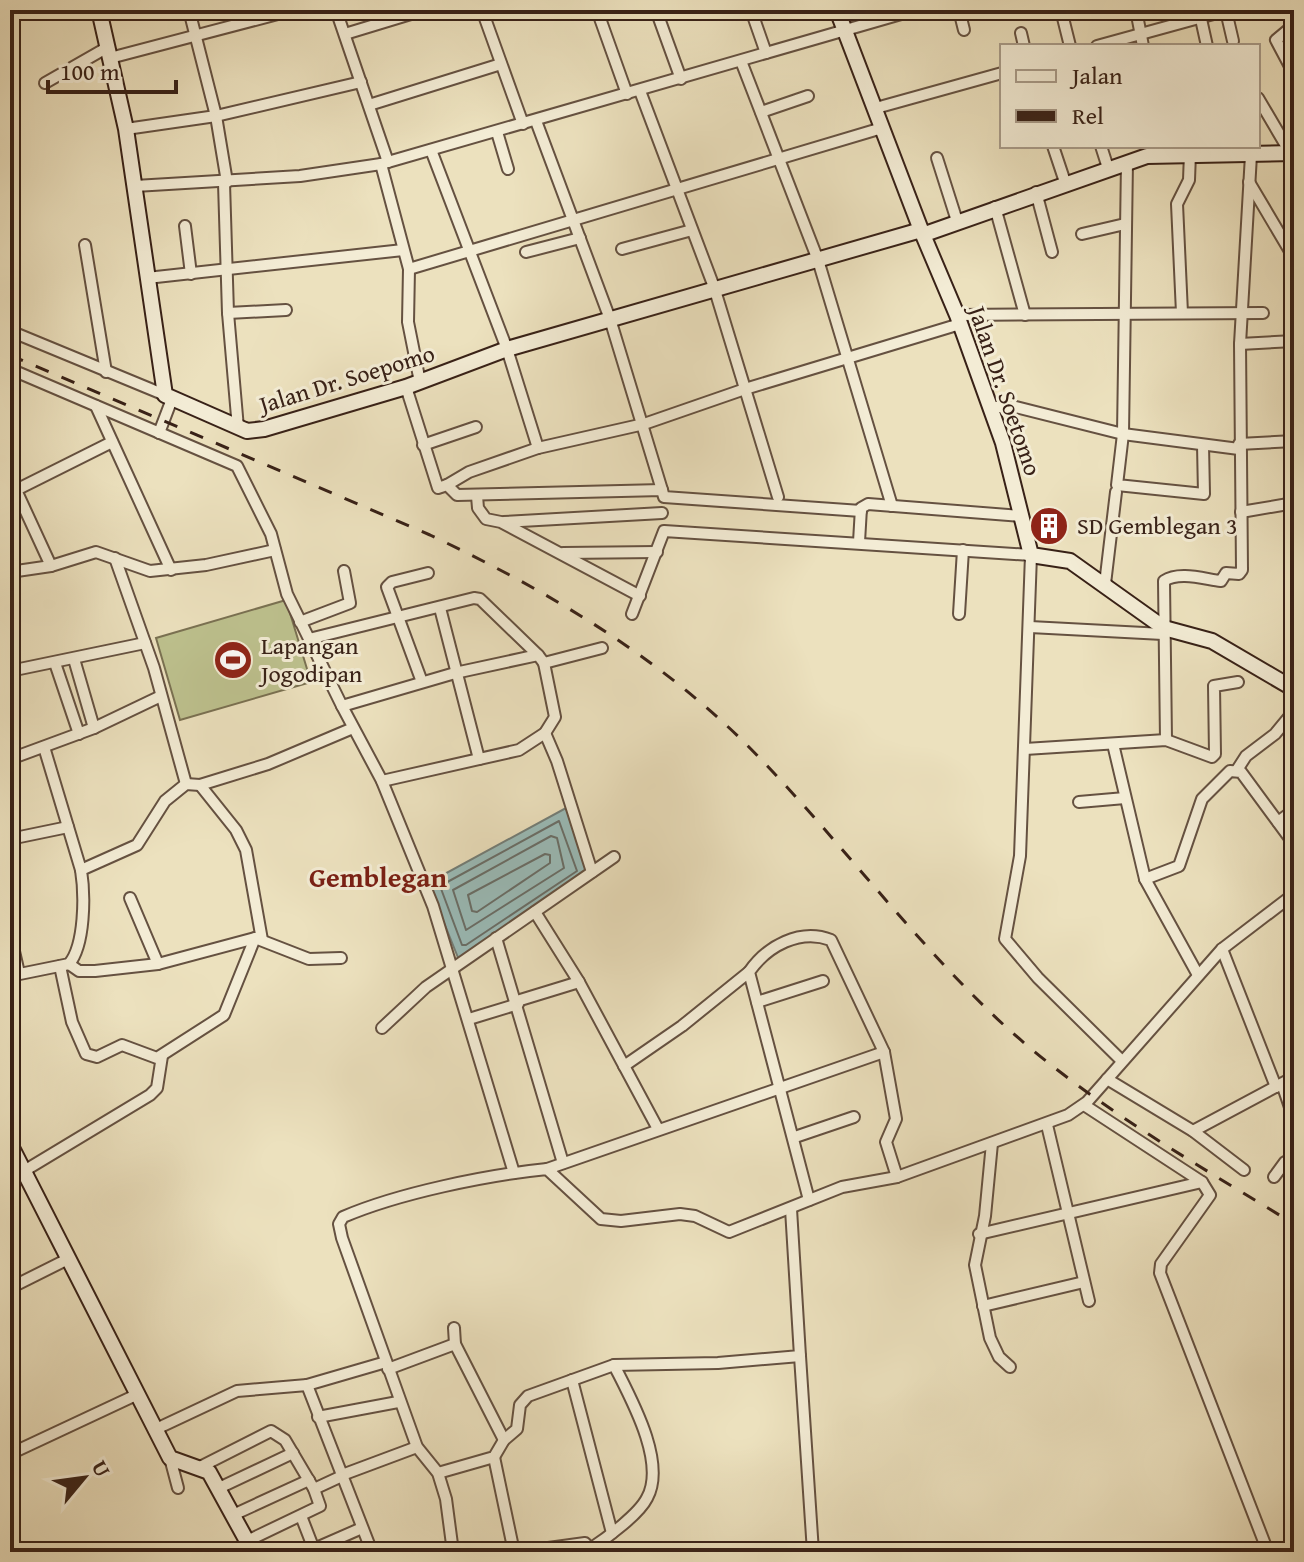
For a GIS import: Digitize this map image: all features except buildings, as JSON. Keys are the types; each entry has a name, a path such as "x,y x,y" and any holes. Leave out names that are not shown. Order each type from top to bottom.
{"street":[{"path":"99,10 126,129 168,397 159,433"},
{"path":"189,10 216,116 226,182 228,313 238,428"},
{"path":"45,83 109,53 196,37 293,10"},
{"path":"336,10 369,105 409,269 408,322 413,384 423,445 438,488 469,472 538,448 644,424 745,389 850,360 959,320 1025,315 1263,313"},
{"path":"345,34 421,10"},
{"path":"482,10 523,124"},
{"path":"597,10 627,94"},
{"path":"656,10 681,79"},
{"path":"751,10 766,53"},
{"name":"Jalan Dr. Soetomo","path":"837,10 990,407 1012,470 1031,555"},
{"path":"135,186 226,182 384,163 915,10"},
{"path":"959,10 964,30"},
{"path":"1061,10 1070,44"},
{"path":"1136,10 1142,40"},
{"path":"1112,44 1142,40 1200,14 1227,10 1233,41"},
{"path":"1200,14 1207,44"},
{"path":"1294,25 1276,40 1294,74"},
{"path":"1021,33 1024,44"},
{"path":"741,61 818,260 892,506"},
{"path":"369,105 501,64"},
{"path":"876,108 1000,74"},
{"path":"126,129 216,116 361,82"},
{"path":"640,91 714,287 778,497"},
{"path":"761,112 808,96"},
{"path":"1260,101 1293,153"},
{"path":"536,121 610,319 663,494 664,531 632,614"},
{"path":"409,269 882,128"},
{"path":"497,132 508,169"},
{"path":"1054,148 1065,182"},
{"path":"1102,148 1108,168"},
{"path":"431,150 507,349 538,448"},
{"name":"Jalan Dr. Soepomo","path":"168,397 238,428 264,429 413,384 507,349 714,287 923,232 1165,150 1251,155 1293,153"},
{"path":"1182,313 1177,204 1189,180 1190,153"},
{"path":"1166,740 1163,585 1167,578 1221,581 1226,573 1242,573 1240,344 1251,155"},
{"path":"937,158 957,221"},
{"path":"1127,162 1122,315 1123,434 1117,485 1204,494 1203,445"},
{"path":"1248,180 1294,258"},
{"path":"1036,192 1052,252"},
{"path":"995,207 1025,315"},
{"path":"1082,234 1125,224"},
{"path":"185,226 191,274"},
{"path":"622,249 692,230"},
{"path":"526,252 580,238"},
{"path":"85,245 106,372"},
{"path":"147,278 403,250"},
{"path":"228,313 286,310"},
{"path":"10,331 168,397"},
{"path":"1240,344 1294,341"},
{"path":"10,369 237,466 249,484 300,622 382,781 455,968 514,1173"},
{"path":"10,382 23,375"},
{"path":"96,406 171,570"},
{"path":"990,407 1016,407 1123,434 1203,445 1239,447 1294,441"},
{"path":"423,445 476,427"},
{"path":"16,490 112,442"},
{"path":"10,477 51,566"},
{"path":"447,485 457,495 663,494 861,511"},
{"path":"1105,584 1116,492"},
{"path":"477,496 482,516 501,522 640,596"},
{"path":"1241,512 1294,503"},
{"path":"859,542 861,511 865,504 1021,516"},
{"path":"501,522 662,513"},
{"path":"664,531 859,542 1065,559 1105,584 1164,631"},
{"path":"10,572 51,566 96,552 139,569 171,570 275,550"},
{"path":"959,614 963,550"},
{"path":"559,553 657,552"},
{"path":"1031,555 1020,856 1005,939 1038,978 1122,1061"},
{"path":"115,558 145,643 186,784"},
{"path":"300,622 350,603 344,571"},
{"path":"422,682 388,584 428,573"},
{"path":"309,639 480,599 541,659 555,717 545,733 519,750 382,781"},
{"path":"440,608 479,759"},
{"path":"1030,627 1164,631 1212,641 1294,689"},
{"path":"10,671 145,643"},
{"path":"342,706 455,673 602,648"},
{"path":"74,659 94,728"},
{"path":"55,663 79,734"},
{"path":"1025,749 1166,740 1209,757 1214,756 1214,686 1238,682"},
{"path":"10,759 94,728 161,696"},
{"path":"1145,879 1179,866 1202,799 1225,773 1237,770 1246,756 1275,734 1294,711"},
{"path":"81,870 137,845 165,801 186,784 200,785 268,764 353,728"},
{"path":"545,733 592,872"},
{"path":"1113,744 1145,879 1198,975"},
{"path":"44,747 81,870 79,948 65,965 72,1022 86,1054 97,1057 122,1045 151,1059 162,1056 224,1015 258,939 246,850 236,830 200,785"},
{"path":"1237,770 1294,844"},
{"path":"1079,802 1125,798"},
{"path":"1278,822 1294,810"},
{"path":"10,839 68,827"},
{"path":"382,1028 426,987 614,857"},
{"path":"547,1169 591,1212 608,1221 680,1214 695,1216 729,1232 842,1187 897,1177 1047,1125 1084,1105 1222,949 1294,894"},
{"path":"130,898 158,964"},
{"path":"535,912 579,982 658,1129"},
{"path":"10,934 15,975 65,965 79,971 95,971 158,964 258,939 309,959 341,958"},
{"path":"624,1066 682,1026 749,972 766,951 808,934 831,940 884,1052 896,1125 886,1142 897,1177"},
{"path":"496,938 518,1002 563,1163"},
{"path":"1222,949 1294,1119"},
{"path":"749,972 795,1137 809,1200"},
{"path":"757,1002 823,981"},
{"path":"469,1019 579,982"},
{"path":"453,1552 446,1499 438,1473 417,1447 398,1402 342,1238 340,1220 357,1212 514,1173 547,1169 884,1052"},
{"path":"24,1171 150,1095 157,1088 162,1056"},
{"path":"1193,1131 1294,1077"},
{"path":"1107,1079 1193,1131 1244,1170"},
{"path":"1084,1105 1202,1182 1210,1195 1161,1264 1160,1273 1268,1552"},
{"path":"795,1137 854,1117"},
{"path":"1047,1125 1071,1214 1089,1301"},
{"path":"992,1143 985,1216 975,1265 990,1338 999,1357 1010,1367"},
{"path":"10,1144 170,1458 178,1488"},
{"path":"1274,1177 1285,1162 1294,1157"},
{"path":"979,1234 1202,1182"},
{"path":"791,1209 813,1552"},
{"path":"10,1288 68,1259"},
{"path":"983,1306 1084,1282"},
{"path":"454,1328 455,1344 504,1440"},
{"path":"154,1430 237,1391 307,1385 387,1366 455,1344"},
{"path":"614,1365 643,1425 652,1470 648,1498 593,1550 585,1543 572,1543 516,1552 494,1457 504,1440 517,1429 524,1399 614,1365 718,1363 800,1356"},
{"path":"572,1380 612,1533"},
{"path":"307,1385 372,1552"},
{"path":"10,1454 136,1395"},
{"path":"318,1417 398,1402"},
{"path":"170,1458 202,1466 219,1488 250,1546 320,1506 293,1453 281,1435 271,1431 202,1466"},
{"path":"233,1515 417,1447"},
{"path":"219,1488 293,1453"},
{"path":"438,1473 494,1457"},
{"path":"301,1516 315,1550 362,1528"}],"green space":[{"name":"Lapangan Jogodipan","path":"286,600 311,682 180,720 156,638"}],"water":[{"path":"566,808 588,874 459,960 428,883"}],"railway":[{"path":"10,355 430,535 516,578 598,626 675,682 747,745 928,948 1026,1044 1137,1127 1294,1224"}],"place":[{"name":"SD Gemblegan 3","path":"1049,526"},
{"name":"Lapangan Jogodipan","path":"233,660"}],"district":[{"name":"Gemblegan","path":"378,877"}]}
